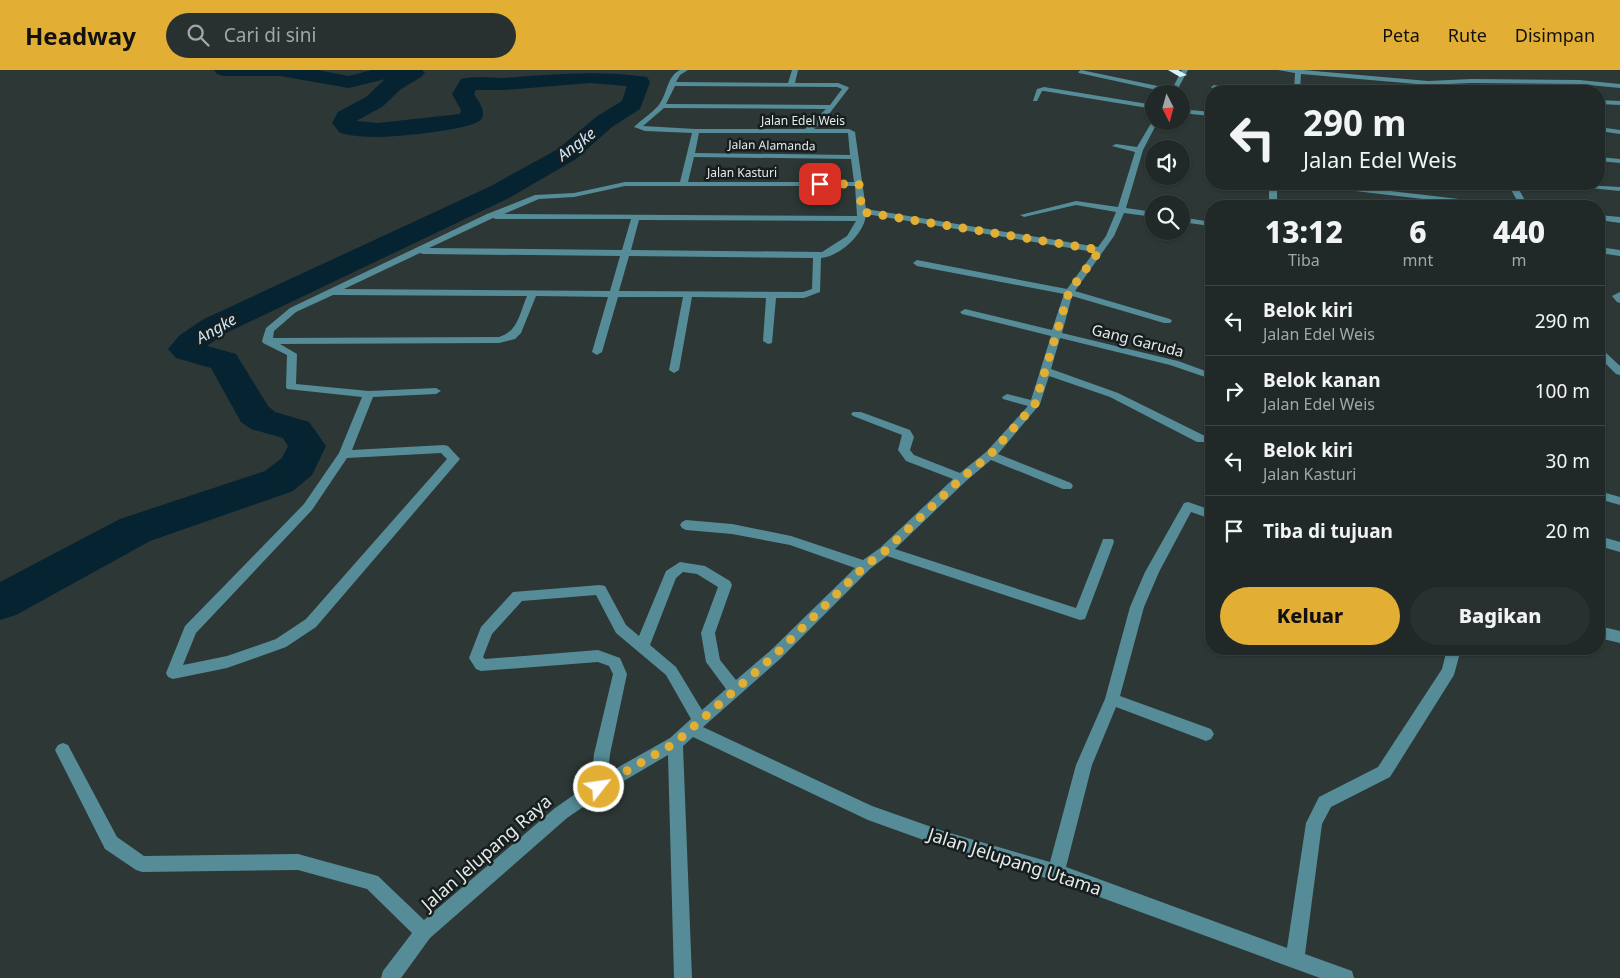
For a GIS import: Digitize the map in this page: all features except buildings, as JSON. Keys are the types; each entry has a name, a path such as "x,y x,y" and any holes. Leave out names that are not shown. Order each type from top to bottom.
{"highway":[{"path":"1172,70 1184,73"}],"street":[{"path":"685,70 677,74 662,106 832,107"},
{"path":"791,84 795,70"},
{"path":"1281,70 1441,85"},
{"path":"1297,85 1298,71"},
{"path":"1081,72 1145,86"},
{"path":"1177,85 1184,73"},
{"path":"1428,83 1471,81 1579,82 1620,86"},
{"path":"672,84 844,86 846,88 832,107 807,131"},
{"path":"1036,100 1039,90 1044,89 1145,106"},
{"path":"1605,102 1620,103"},
{"name":"Jalan Edel Weis","path":"662,106 638,127 645,129 696,131 851,132 862,215"},
{"path":"1190,112 1205,113"},
{"name":"Jalan Jelupang Raya","path":"390,978 424,932 561,813 599,787 675,743 775,655 865,566 885,551 962,478 990,455 1035,404 1069,292 1110,236 1121,210 1139,150 1150,130"},
{"path":"684,183 696,131"},
{"path":"1605,131 1620,132"},
{"path":"1116,146 1139,150"},
{"name":"Jalan Alamanda","path":"691,155 853,156"},
{"path":"1605,160 1620,161"},
{"name":"Jalan Kasturi","path":"267,341 269,330 293,310 490,216 538,197 574,195 625,184 859,184"},
{"path":"1605,188 1620,189"},
{"path":"1364,190 1450,200"},
{"path":"1024,215 1076,203 1145,214"},
{"path":"490,216 862,215 1100,250"},
{"path":"420,251 824,255 846,242 857,231 862,215"},
{"path":"597,352 636,217"},
{"path":"1605,219 1620,220"},
{"path":"1190,220 1205,223"},
{"path":"1605,251 1620,253"},
{"path":"331,292 804,295 817,290 817,255"},
{"path":"917,263 1069,292 1167,321"},
{"path":"267,341 499,340 510,337 518,332 532,294"},
{"path":"674,370 688,295"},
{"path":"768,341 771,295"},
{"path":"1620,295 1617,296 1620,300"},
{"name":"Gang Garuda","path":"965,312 1174,363 1205,374"},
{"path":"267,341 292,354 291,387 369,394 436,392"},
{"path":"1605,357 1619,370"},
{"path":"1046,372 1114,395 1201,439"},
{"path":"344,454 444,449 454,459 311,624 281,643 227,662 174,673 190,630 308,507 344,454 369,394"},
{"path":"1007,397 1035,404"},
{"path":"857,414 906,433 908,437 904,450 910,458 962,478"},
{"path":"990,455 1067,486"},
{"path":"1605,497 1620,501"},
{"path":"1056,872 1084,765 1112,699 1137,607 1152,572 1188,506 1205,513"},
{"path":"686,525 732,530 792,542 865,566"},
{"path":"885,551 1080,615 1108,542"},
{"path":"1605,543 1620,547"},
{"path":"642,647 671,575 680,567 700,569 725,585 708,633 713,662 735,690"},
{"path":"599,787 602,754 620,674 615,662 598,656 481,665 476,658 486,631 518,596 600,590 621,628 671,671 696,724"},
{"path":"1605,633 1620,637"},
{"path":"1295,959 1314,823 1325,802 1384,772 1449,671 1453,655"},
{"path":"1112,699 1206,734"},
{"name":"Jalan Jelupang Utama","path":"696,724 868,812 943,839 1056,872 1345,978"},
{"path":"675,743 683,978"},
{"path":"63,750 111,843 142,864 298,862 372,882 424,932"}],"waterway":[{"path":"224,70 280,70 349,82 359,81 393,70"},
{"name":"Angke","path":"0,603 135,530 279,481 298,466 307,446 296,430 264,421 254,414 224,361 187,351 185,349 188,345 215,326 500,192 567,154 604,122 632,104 639,82 607,77 573,77 504,84 469,84 463,94 472,110 471,118 462,121 378,130 348,128 344,123 346,117 374,102 393,84 414,73 410,70"}],"route":[{"path":"599,787 675,743 775,655 865,566 885,551 962,478 990,455 1035,404 1052,353 1064,302 1069,292 1100,250 923,220 862,212 859,184 820,184"}]}
